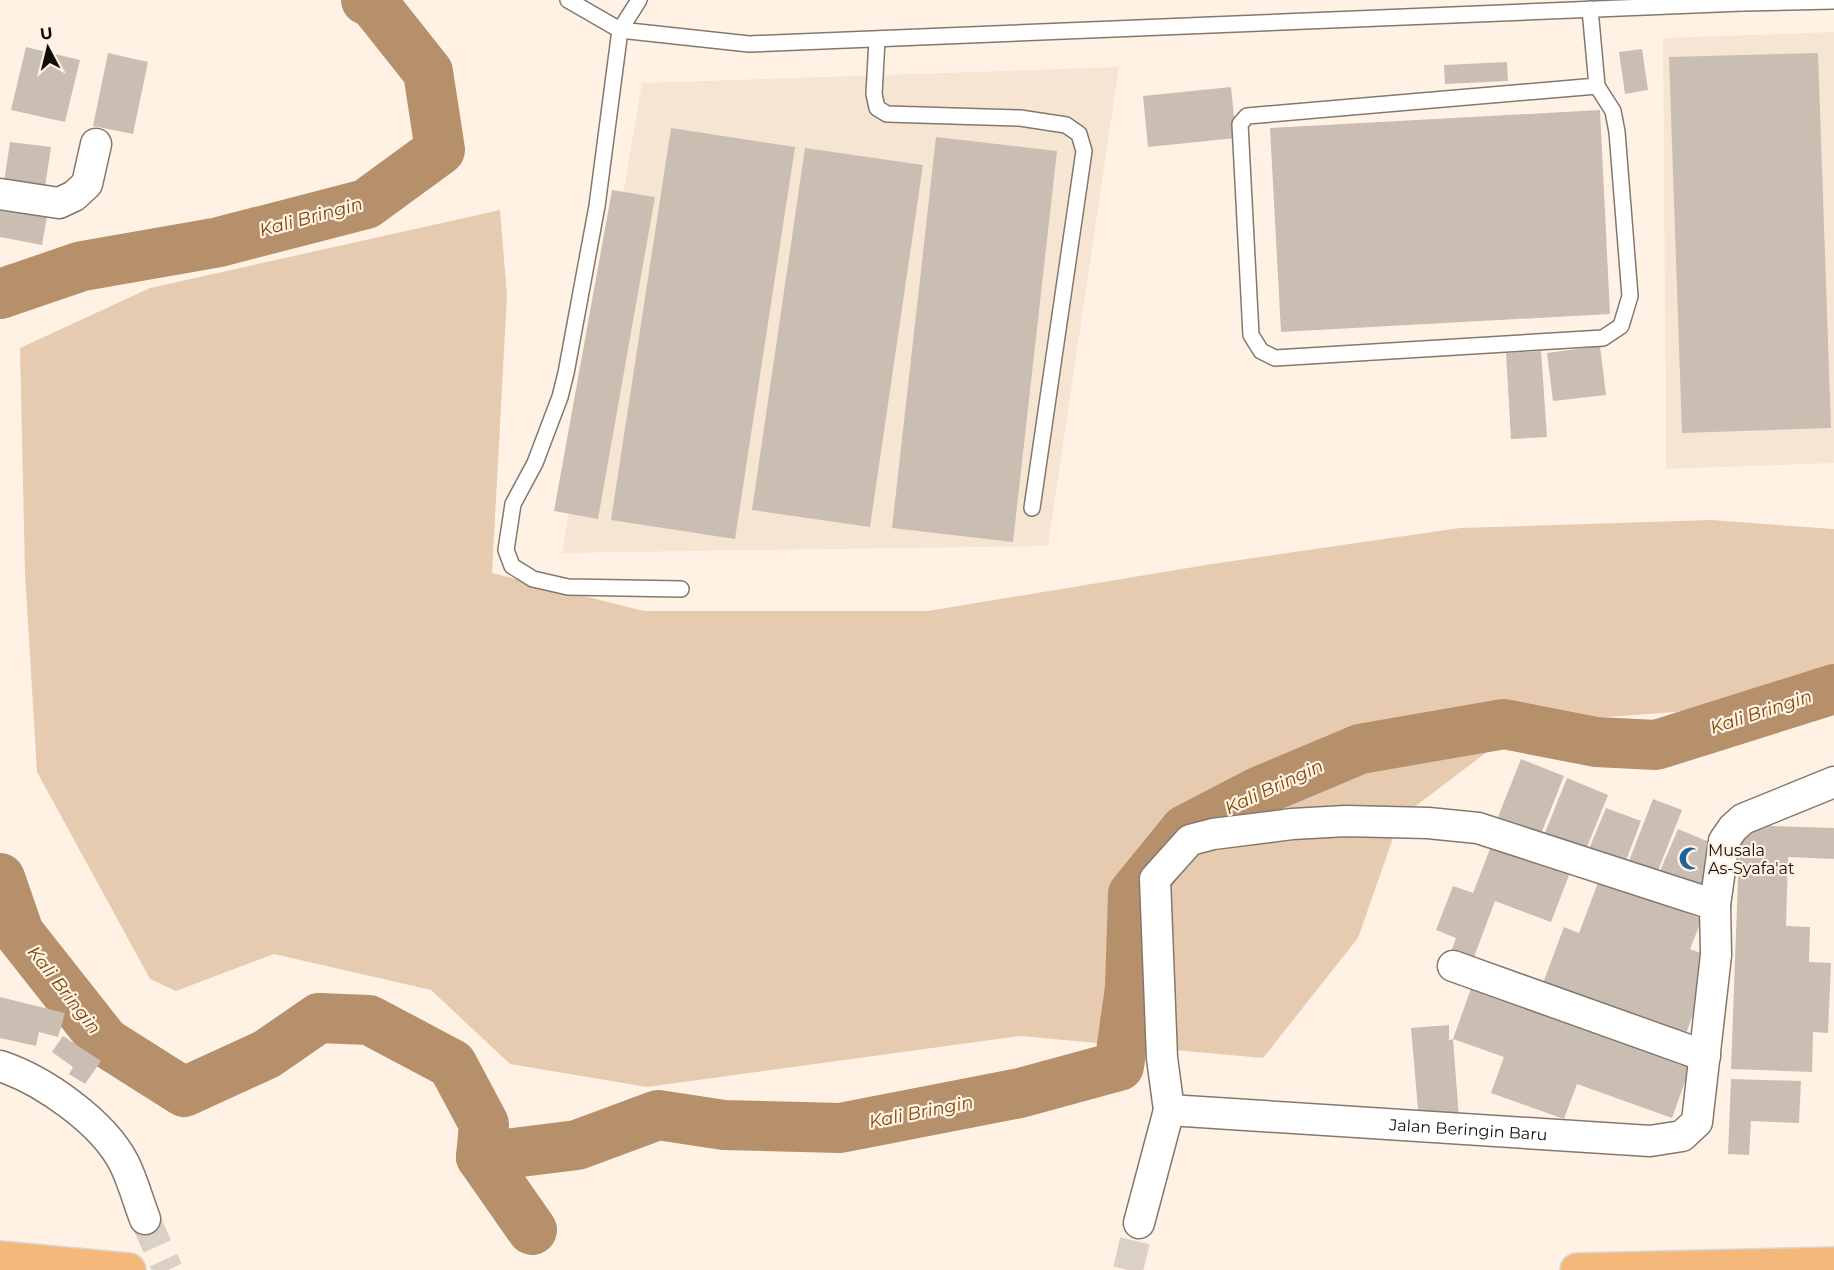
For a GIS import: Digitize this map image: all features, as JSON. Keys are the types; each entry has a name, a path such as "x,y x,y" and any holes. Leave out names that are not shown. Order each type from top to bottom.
{"highway":[{"path":"0,1258 129,1270"},
{"path":"1577,1270 1834,1264"}],"street":[{"path":"0,194 59,203 74,196 87,184 96,144"},
{"name":"Jalan Beringin Baru","path":"1169,1110 1650,1141 1682,1136 1697,1122 1716,955 1715,904 1724,842 1733,828 1743,819 1834,782"},
{"path":"1139,1224 1169,1110 1162,1058 1155,879 1191,840 1214,834 1292,824 1346,821 1428,823 1478,828 1715,904"},
{"path":"1454,966 1705,1056"},
{"path":"0,1066 53,1092 104,1135 124,1163 145,1219"}],"lane":[{"path":"568,0 620,30 749,44 1716,2 1834,1"},
{"path":"639,0 620,30 597,206 573,344 560,397 535,463 513,504 506,550 512,566 533,579 568,587 681,589"},
{"path":"1590,9 1597,86 1613,111 1617,132 1630,296 1621,326 1604,338 1275,358 1261,351 1251,335 1240,124 1247,116 1597,86"},
{"path":"877,40 874,94 877,108 887,114 1020,118 1066,125 1079,134 1084,151 1032,508"}],"shaded area":[{"path":"1834,32 1834,463 1666,469 1663,38"},
{"path":"1119,67 1048,546 562,553 642,83"},
{"path":"500,210 507,296 492,573 644,611 928,611 1212,564 1460,528 1711,520 1834,529 1834,685 1716,709 1525,723 1400,818 1358,938 1263,1058 1020,1036 647,1087 510,1064 431,990 274,954 176,991 150,979 37,772 25,573 20,348 150,288"}],"building":[{"path":"26,47 80,60 65,122 11,110"},
{"path":"1642,49 1648,90 1625,94 1619,52"},
{"path":"108,53 148,62 133,134 93,126"},
{"path":"1818,53 1831,428 1682,433 1669,57"},
{"path":"1507,62 1508,81 1445,84 1444,65"},
{"path":"1231,87 1236,138 1148,147 1143,96"},
{"path":"1600,110 1610,314 1281,332 1270,128"},
{"path":"671,128 795,147 735,539 611,520"},
{"path":"936,137 1057,151 1013,542 892,528"},
{"path":"10,142 51,147 45,187 4,182"},
{"path":"805,148 923,165 870,527 752,510"},
{"path":"612,190 655,197 598,519 554,511"},
{"path":"0,201 48,210 42,245 0,237"},
{"path":"1600,346 1606,395 1553,401 1547,353"},
{"path":"1541,351 1547,437 1511,439 1506,353"},
{"path":"1521,759 1564,776 1541,834 1498,817"},
{"path":"1567,778 1608,795 1585,852 1544,835"},
{"path":"1653,799 1682,810 1657,873 1629,861"},
{"path":"1606,808 1641,821 1625,863 1589,849"},
{"path":"1740,825 1834,828 1834,859 1788,857 1786,926 1810,927 1809,962 1831,963 1828,1033 1813,1032 1812,1072 1731,1069"},
{"name":"Musala As-Syafa'at","path":"1678,829 1719,846 1701,888 1660,871"},
{"path":"1493,841 1571,870 1551,922 1495,901 1474,957 1452,949 1456,938 1436,930 1453,886 1473,893"},
{"path":"1599,880 1702,919 1690,949 1714,958 1685,1036 1543,983 1564,927 1579,933"},
{"path":"1474,980 1693,1059 1672,1118 1577,1084 1564,1119 1491,1093 1504,1057 1453,1039"},
{"path":"0,997 65,1013 58,1037 39,1032 36,1046 0,1038"},
{"path":"1449,1025 1449,1040 1453,1039 1459,1118 1419,1121 1411,1028"},
{"path":"63,1036 101,1061 85,1084 69,1074 73,1067 52,1052"},
{"path":"1731,1079 1801,1081 1799,1123 1751,1121 1749,1155 1728,1154"}],"waterway":[{"name":"Kali Bringin","path":"0,294 82,266 219,242 366,204 440,150 428,72 374,4 366,0"},
{"name":"Kali Bringin","path":"0,878 19,933 105,1042 184,1092 267,1054 319,1018 369,1020 452,1064 484,1124 481,1157 577,1145 658,1115 724,1125 840,1128 1020,1093 1119,1066 1130,988 1133,894 1185,830 1260,791 1360,749 1504,724 1596,742 1656,745 1834,689"},
{"path":"481,1157 532,1230"}],"tunnel":[{"path":"145,1219 168,1270"},
{"path":"1128,1270 1139,1223"}],"place":[{"name":"Musala As-Syafa'at","path":"1690,859"}]}
